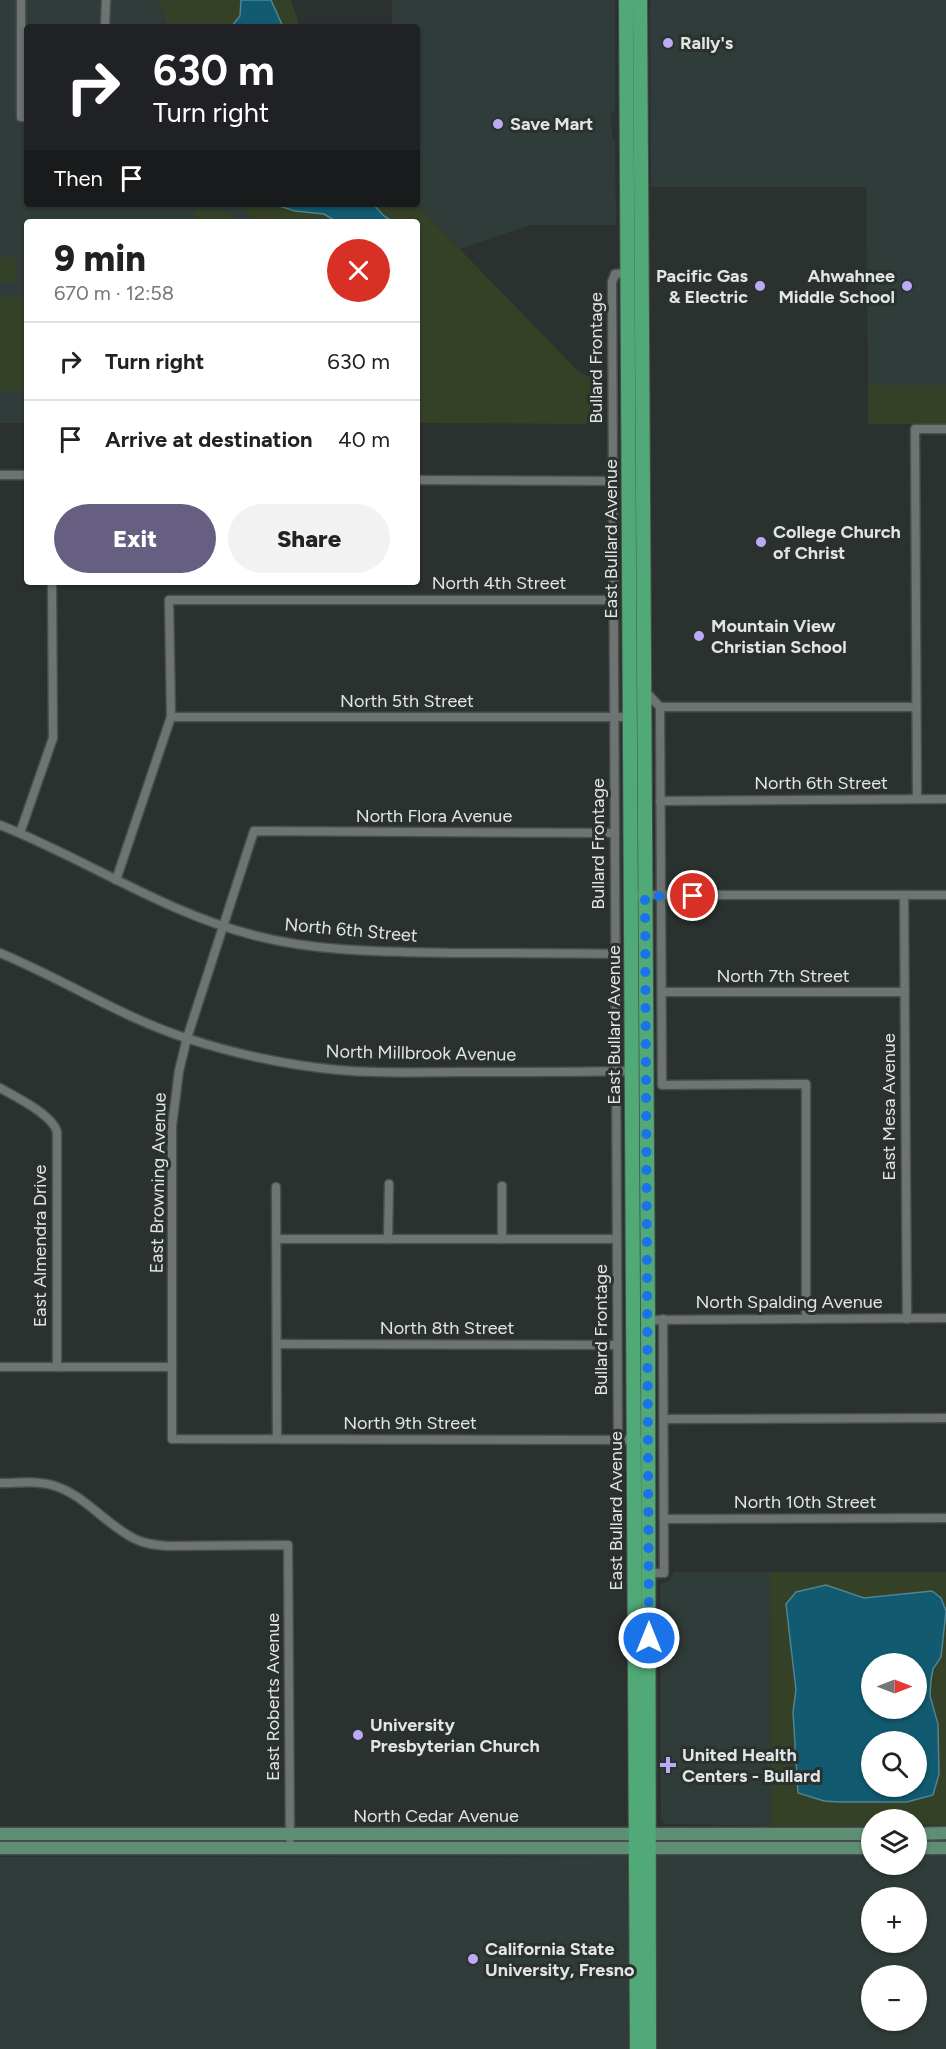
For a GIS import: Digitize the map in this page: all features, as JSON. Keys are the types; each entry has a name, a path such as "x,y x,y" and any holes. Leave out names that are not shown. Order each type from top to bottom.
{"main road":[{"name":"East Bullard Avenue","path":"626,0 627,121 644,530 644,690 637,717"},
{"name":"East Bullard Avenue","path":"640,0 642,218 635,273 629,448 637,717 638,896 632,1071 634,1440 649,2049"},
{"path":"627,121 632,124 634,131 634,201 642,218"},
{"path":"629,448 636,479 636,522 640,529 644,530"},
{"name":"East Bullard Avenue","path":"637,2049 649,1573 646,1071 638,896"},
{"path":"927,1834 946,1833"},
{"name":"North Cedar Avenue","path":"0,1834 290,1835 643,1841 861,1848"},
{"path":"27,1848 64,1842 128,1841 136,1834"},
{"name":"North Cedar Avenue","path":"0,1848 290,1849 861,1834"},
{"path":"927,1848 946,1848"}],"street":[{"path":"21,0 21,117 24,117"},
{"path":"105,24 106,0"},
{"name":"Bullard Frontage","path":"618,1440 612,282 615,274 635,273"},
{"path":"917,800 915,429 946,429"},
{"path":"0,475 24,475"},
{"path":"420,480 613,481"},
{"path":"20,833 53,738 52,585"},
{"name":"North 4th Street","path":"171,717 169,600 614,600"},
{"path":"644,690 660,707 662,1085 806,1084 806,1318"},
{"path":"660,707 916,707"},
{"path":"116,880 171,717"},
{"name":"North 5th Street","path":"171,717 637,717"},
{"name":"North 6th Street","path":"660,801 946,800"},
{"name":"North 6th Street","path":"0,825 183,912 222,926 285,942 375,952 615,954"},
{"name":"North Flora Avenue","path":"254,831 615,833"},
{"name":"East Browning Avenue","path":"172,1439 172,1126 178,1071 222,926 254,831"},
{"name":"East Mesa Avenue","path":"904,895 907,1318"},
{"path":"638,896 946,895"},
{"name":"North Millbrook Avenue","path":"0,953 121,1012 187,1038 298,1065 383,1072 646,1071"},
{"name":"North 7th Street","path":"662,992 905,992"},
{"name":"East Almendra Drive","path":"0,1088 48,1118 55,1125 57,1132 57,1367"},
{"path":"388,1184 388,1239"},
{"path":"502,1186 502,1239"},
{"path":"276,1187 277,1439"},
{"path":"276,1239 617,1239"},
{"name":"North Spalding Avenue","path":"633,1320 946,1318"},
{"path":"649,1573 664,1573 663,1319"},
{"name":"North 8th Street","path":"277,1344 617,1345"},
{"path":"0,1367 172,1366"},
{"path":"664,1419 946,1418"},
{"name":"North 9th Street","path":"172,1439 648,1440"},
{"name":"East Roberts Avenue","path":"0,1483 39,1483 61,1488 74,1494 129,1535 149,1544 167,1546 288,1545 290,1849"},
{"name":"North 10th Street","path":"664,1519 946,1518"}],"shaded area":[{"path":"0,0 159,0 166,24 24,24 24,207 241,207 252,219 24,219 24,423 0,423"},
{"name":"Save Mart","path":"392,0 615,0 615,110 611,114 612,137 615,141 616,225 530,225 460,249 419,207 420,24 392,24"},
{"path":"650,0 946,0 946,385 868,385 866,187 651,187"},
{"path":"674,1572 770,1572 771,1826 665,1824 661,1819 660,1584 669,1581"},
{"name":"California State University, Fresno","path":"861,1856 861,1875 927,1875 927,1856 946,1856 946,2049 0,2049 0,1857"}],"green space":[{"path":"159,0 291,0 299,24 166,24"},
{"path":"241,207 419,207 579,372 602,382 602,424 420,423 420,219 252,219"},
{"path":"207,208 221,211 238,219 195,219 195,209"},
{"path":"0,257 17,257 17,282 0,282"},
{"path":"0,297 24,297 24,393 0,390"},
{"path":"868,385 946,385 946,424 868,424"},
{"path":"770,1572 946,1572 946,1825 927,1825 927,1809 861,1809 861,1826 771,1826"}],"water":[{"path":"241,0 271,0 282,24 233,24 240,16"},
{"path":"282,207 376,207 389,219 332,219 324,214 295,211"},
{"path":"826,1585 864,1598 932,1591 941,1598 946,1611 941,1657 933,1669 930,1696 938,1724 939,1774 933,1795 927,1797 927,1731 861,1731 861,1797 926,1797 907,1802 839,1802 824,1801 798,1793 793,1712 796,1690 786,1604 796,1592"}],"place":[{"name":"Rally's","path":"668,43"},
{"name":"Save Mart","path":"498,124"},
{"name":"Pacific Gas & Electric","path":"760,286"},
{"name":"Ahwahnee Middle School","path":"907,286"},
{"name":"College Church of Christ","path":"761,542"},
{"name":"Mountain View Christian School","path":"699,636"},
{"name":"University Presbyterian Church","path":"358,1735"},
{"name":"United Health Centers - Bullard","path":"668,1765"},
{"name":"California State University, Fresno","path":"473,1959"}],"route":[{"path":"649,1638 645,896 693,896"}]}
